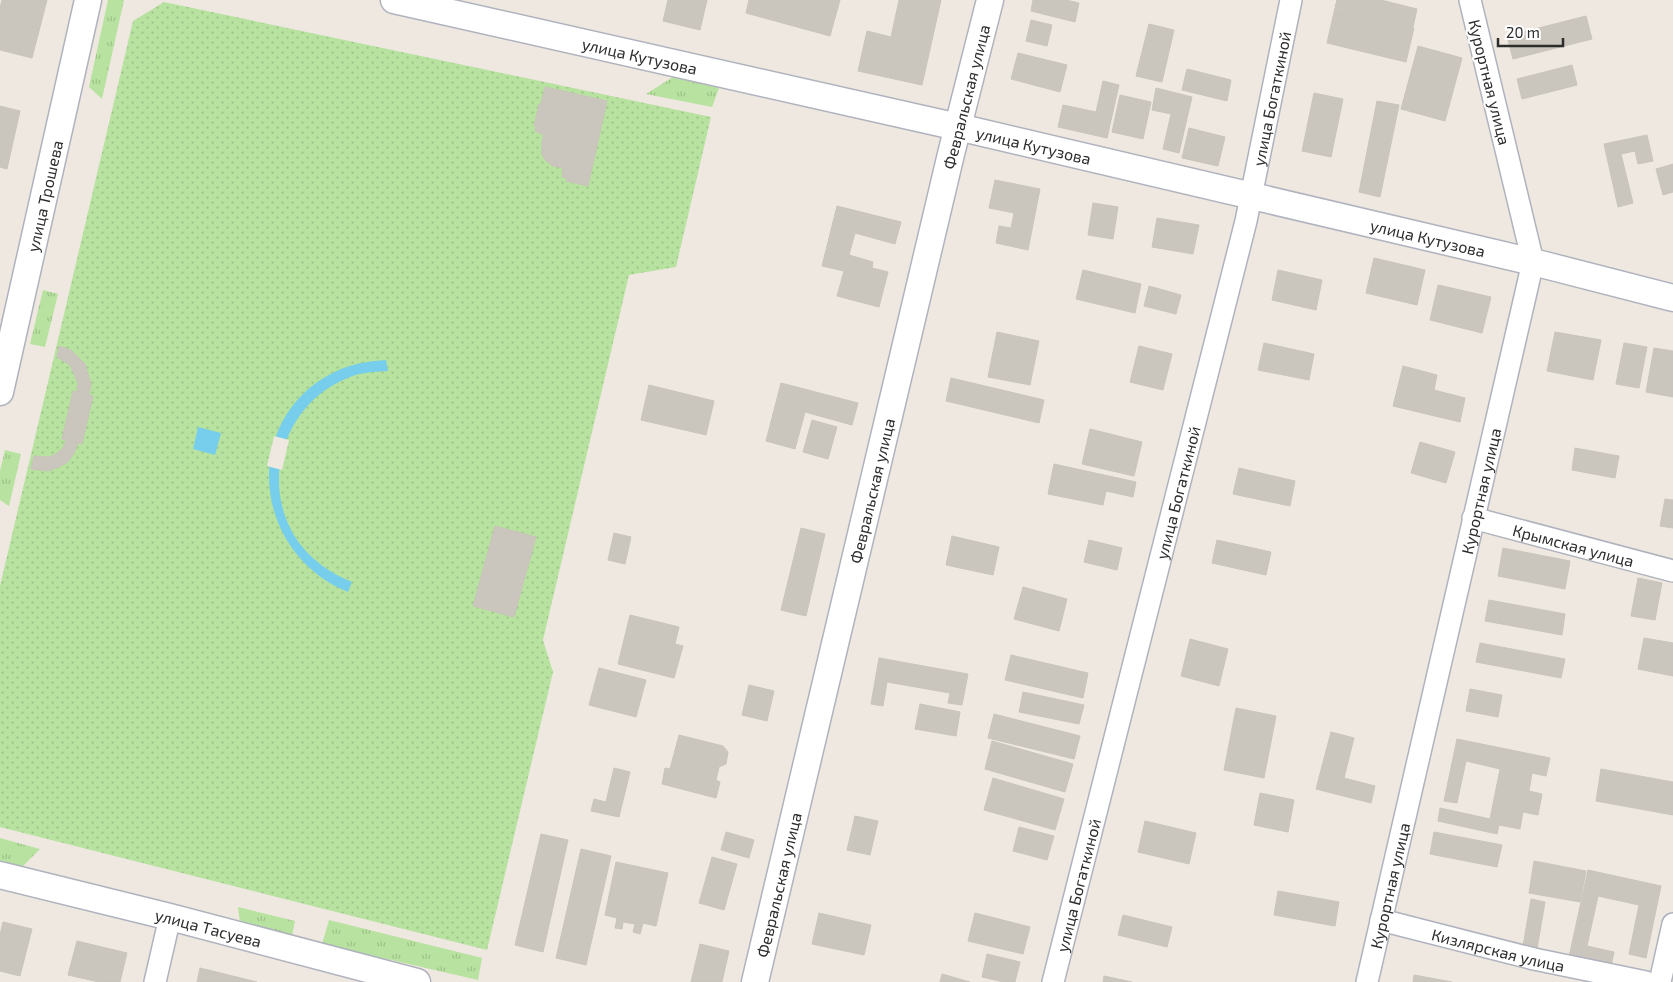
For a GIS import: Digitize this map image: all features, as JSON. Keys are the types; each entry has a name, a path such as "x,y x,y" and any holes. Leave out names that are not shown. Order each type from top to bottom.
{"street":[{"name":"улица Трошева","path":"0,392 88,0"},
{"name":"улица Кутузова","path":"394,0 958,127 1533,262 1673,298"},
{"name":"Февральская улица","path":"755,982 958,127 990,0"},
{"name":"улица Богаткиной","path":"1053,982 1251,197 1291,0"},
{"name":"Курортная улица","path":"1367,982 1533,262 1470,0"},
{"name":"Крымская улица","path":"1473,518 1673,571"},
{"name":"улица Тасуева","path":"0,875 170,917 417,982"},
{"path":"155,982 170,917"},
{"name":"Кизлярская улица","path":"1381,920 1534,959 1646,982"},
{"path":"1660,982 1673,924"}],"green space":[{"path":"108,0 124,0 102,99 89,87"},
{"path":"164,2 711,117 676,267 629,275 543,640 553,672 487,950 0,827 0,586 133,21"},
{"path":"673,77 719,88 712,107 646,94"},
{"path":"43,290 58,294 45,347 30,344"},
{"path":"5,450 21,454 9,506 0,500 0,471"},
{"path":"0,838 40,849 20,869 0,864"},
{"path":"238,907 295,921 292,936 240,923"},
{"path":"329,920 482,958 478,980 322,944"}],"water":[{"path":"386,360 388,371 364,373 350,377 327,389 308,405 293,426 284,448 279,472 280,497 287,521 300,544 324,567 352,582 348,592 315,572 291,546 275,515 269,481 272,448 285,416 308,389 341,369 352,365"},
{"path":"198,427 221,433 215,455 193,449"}],"pier":[{"path":"274,436 289,440 282,470 267,466"}],"building":[{"path":"2,0 47,0 32,58 0,50 0,8"},
{"path":"668,0 707,0 700,30 663,21"},
{"path":"749,0 840,0 830,36 746,13"},
{"path":"899,0 941,0 922,85 858,71 867,31 891,37"},
{"path":"1033,0 1066,0 1079,3 1075,22 1031,11"},
{"path":"1337,0 1381,0 1417,9 1413,27 1335,7"},
{"path":"1335,8 1414,28 1406,62 1327,43"},
{"path":"1586,16 1592,39 1513,59 1507,36"},
{"path":"1031,20 1052,25 1047,46 1026,41"},
{"path":"1149,24 1174,30 1162,82 1136,76"},
{"path":"1418,46 1462,58 1445,121 1401,109"},
{"path":"1018,53 1067,65 1060,92 1011,79"},
{"path":"1572,65 1577,85 1522,99 1517,79"},
{"path":"1187,69 1231,80 1227,101 1182,90"},
{"path":"1103,81 1119,85 1107,138 1058,127 1063,105 1096,112"},
{"path":"545,87 607,101 588,186 566,181 567,178 562,177 563,168 553,166 542,155 544,135 535,131 536,126 534,126"},
{"path":"1156,88 1192,97 1179,153 1163,149 1171,114 1152,110"},
{"path":"1314,93 1343,99 1331,157 1302,151"},
{"path":"1120,95 1151,102 1143,139 1112,132"},
{"path":"1377,101 1399,105 1380,197 1359,192"},
{"path":"0,106 20,111 7,169 0,167"},
{"path":"1189,128 1225,137 1218,166 1182,158"},
{"path":"1647,135 1653,161 1638,164 1635,151 1621,154 1633,203 1618,207 1604,144"},
{"path":"1673,164 1673,192 1663,195 1656,169"},
{"path":"995,180 1040,189 1028,250 996,243 999,226 1011,228 1014,213 989,208"},
{"path":"1093,203 1118,207 1113,239 1088,235"},
{"path":"837,206 901,222 895,244 855,233 849,255 873,262 872,268 888,272 879,307 837,296 844,271 822,266"},
{"path":"1157,218 1199,225 1193,254 1152,247"},
{"path":"1374,258 1425,270 1417,305 1366,293"},
{"path":"1083,270 1141,284 1135,313 1076,299"},
{"path":"1278,270 1322,280 1316,310 1272,300"},
{"path":"1438,285 1491,297 1482,333 1430,320"},
{"path":"1149,286 1181,295 1176,314 1144,306"},
{"path":"997,332 1039,341 1030,385 988,377"},
{"path":"1555,332 1601,340 1593,380 1547,371"},
{"path":"1264,343 1314,354 1309,380 1258,370"},
{"path":"1624,343 1647,347 1639,388 1616,384"},
{"path":"59,346 71,350 85,364 91,384 89,395 77,392 78,383 70,365 57,357"},
{"path":"1139,346 1172,354 1163,390 1130,382"},
{"path":"1654,348 1673,351 1673,397 1646,392"},
{"path":"1403,366 1437,375 1434,390 1465,398 1460,422 1393,406"},
{"path":"951,378 1044,400 1039,423 946,401"},
{"path":"781,383 858,403 852,425 805,412 795,449 766,441"},
{"path":"649,385 714,401 706,435 641,420"},
{"path":"73,391 93,396 82,444 62,439"},
{"path":"812,420 837,427 828,459 803,452"},
{"path":"1090,429 1142,442 1134,476 1082,464"},
{"path":"66,440 78,443 68,462 48,471 31,469 34,456 49,457 56,454 63,448"},
{"path":"1420,442 1455,452 1446,483 1411,473"},
{"path":"1575,448 1619,456 1615,478 1572,470"},
{"path":"1054,464 1136,482 1133,497 1106,491 1103,505 1048,494"},
{"path":"1239,468 1295,481 1290,506 1233,494"},
{"path":"1665,499 1673,500 1673,528 1660,526"},
{"path":"495,526 536,537 514,617 473,606"},
{"path":"801,528 825,534 806,616 781,610"},
{"path":"614,533 631,537 625,564 608,560"},
{"path":"952,536 999,547 993,575 946,565"},
{"path":"1089,540 1122,548 1117,570 1084,562"},
{"path":"1217,540 1271,552 1266,575 1212,563"},
{"path":"1503,548 1570,561 1565,589 1498,576"},
{"path":"1638,578 1662,583 1655,620 1631,616"},
{"path":"1023,587 1067,599 1059,631 1014,619"},
{"path":"1489,600 1565,614 1562,635 1485,621"},
{"path":"630,615 679,627 675,644 683,646 674,678 618,664"},
{"path":"1644,638 1673,643 1673,676 1638,669"},
{"path":"1190,639 1228,649 1219,686 1181,676"},
{"path":"1480,643 1565,659 1561,678 1476,662"},
{"path":"1011,655 1088,673 1083,698 1005,680"},
{"path":"879,658 968,674 962,705 948,703 950,693 887,682 883,706 871,704"},
{"path":"599,668 646,680 636,717 589,705"},
{"path":"749,685 774,691 767,721 742,715"},
{"path":"1470,689 1502,695 1498,717 1466,711"},
{"path":"1023,692 1084,705 1079,724 1019,712"},
{"path":"920,704 960,712 956,736 915,729"},
{"path":"1236,708 1276,716 1264,778 1224,770"},
{"path":"994,714 1080,736 1074,759 988,738"},
{"path":"1331,732 1354,738 1344,778 1375,786 1371,803 1316,789"},
{"path":"679,735 723,746 728,752 726,764 719,767 716,780 720,782 716,798 662,784 665,768 670,769"},
{"path":"1457,739 1550,758 1546,776 1532,773 1529,791 1542,794 1538,815 1523,812 1520,829 1499,825 1497,834 1438,821 1440,808 1490,819 1500,769 1466,761 1457,803 1444,801"},
{"path":"992,741 1073,764 1065,792 985,769"},
{"path":"614,768 630,772 619,817 591,811 594,799 606,802"},
{"path":"1601,769 1673,782 1673,815 1596,801"},
{"path":"993,778 1064,799 1055,830 984,810"},
{"path":"1260,793 1294,800 1288,832 1254,825"},
{"path":"855,816 878,821 870,855 847,850"},
{"path":"1145,821 1196,833 1189,864 1138,852"},
{"path":"1019,827 1054,836 1047,860 1013,851"},
{"path":"726,832 754,840 749,858 721,850"},
{"path":"1434,832 1502,845 1497,867 1430,854"},
{"path":"541,834 568,840 543,952 515,945"},
{"path":"581,849 611,856 586,965 556,958"},
{"path":"712,857 737,864 724,910 699,903"},
{"path":"1534,861 1586,871 1580,902 1529,893"},
{"path":"616,862 668,873 656,926 643,923 640,934 633,932 635,924 623,922 622,929 615,928 617,918 605,915"},
{"path":"1588,870 1661,886 1646,958 1629,954 1639,905 1598,896 1587,946 1614,952 1611,966 1569,957"},
{"path":"1278,891 1339,902 1335,926 1274,915"},
{"path":"1531,899 1545,902 1537,949 1523,946"},
{"path":"819,913 871,925 864,955 812,944"},
{"path":"975,913 1030,927 1023,954 968,941"},
{"path":"1123,915 1172,927 1167,947 1118,935"},
{"path":"3,922 32,929 20,976 0,971 0,935"},
{"path":"77,941 127,953 120,982 99,982 68,975"},
{"path":"700,944 729,951 722,982 691,982"},
{"path":"987,954 1020,962 1015,982 1004,982 982,977"},
{"path":"200,968 257,982 197,982"},
{"path":"942,974 970,982 940,982"},
{"path":"1414,975 1452,982 1413,982"},
{"path":"1104,976 1132,982 1103,982"}]}
